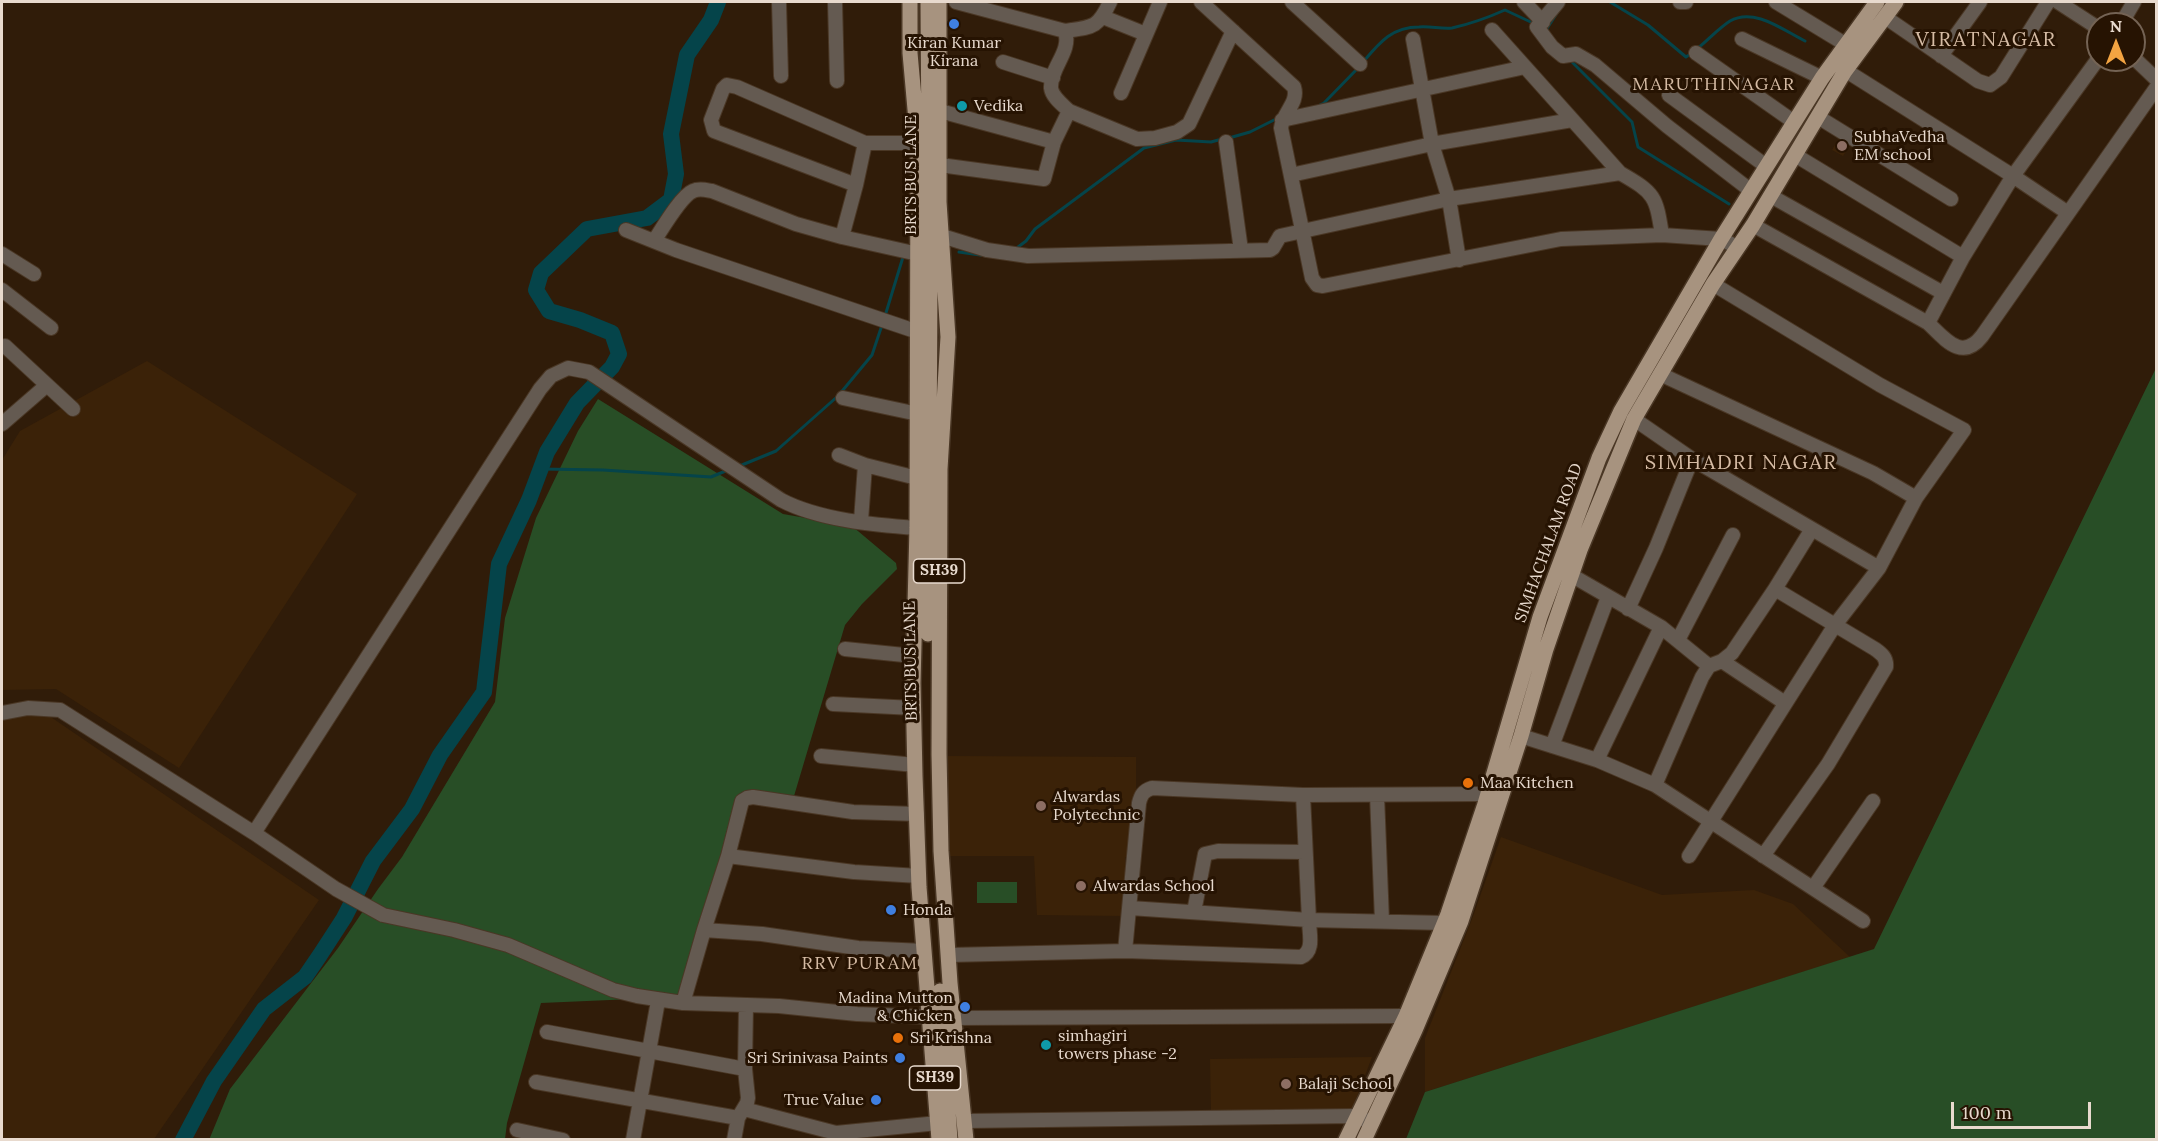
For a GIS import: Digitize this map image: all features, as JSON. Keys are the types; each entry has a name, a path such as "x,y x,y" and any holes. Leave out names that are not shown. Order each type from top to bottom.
{"main road":[{"name":"SH39","path":"910,2 910,54 918,143 918,414 914,708 919,876 924,951 942,1017 966,1140"},
{"name":"BRTS BUS LANE","path":"928,2 930,837 950,1140"},
{"name":"SH39","path":"939,2 940,165 948,348 940,469 938,727 941,851 948,955 942,1017 939,1140"},
{"name":"SIMHACHALAM ROAD","path":"1346,1140 1451,919 1540,617 1599,458 1628,415 1720,239 1822,78 1839,67 1845,44 1877,2"},
{"path":"1365,1140 1415,1030 1451,919 1521,736 1546,649 1571,575 1613,465 1628,415 1660,374 1713,284 1771,196 1818,117 1839,67 1896,2"},
{"path":"1505,732 1521,736"}],"street":[{"path":"779,2 781,76"},
{"path":"835,2 837,81"},
{"path":"956,2 1065,31 1094,26 1103,17 1110,2"},
{"path":"1121,93 1160,2"},
{"path":"1201,2 1294,87 1296,94 1281,128 1312,278 1317,285 1323,286 1561,239 1662,235 1720,239 1737,248"},
{"path":"1292,2 1360,64"},
{"path":"1524,2 1540,24 1552,47 1563,56 1571,55 1595,64 1667,126 1750,190"},
{"path":"1540,24 1558,2"},
{"path":"1680,2 1686,2"},
{"path":"1776,2 1845,44"},
{"path":"1941,56 1980,2"},
{"path":"1885,17 1978,81 1985,84 1996,83 2048,2"},
{"path":"2058,2 2086,20"},
{"path":"1103,17 1143,33"},
{"path":"1492,30 1620,173 1643,185 1653,196 1662,235"},
{"path":"1065,31 1066,48 1051,88 1054,96 1069,111 1137,139 1155,138 1177,132 1189,124 1233,31"},
{"path":"1413,39 1432,144 1449,199 1459,260"},
{"path":"1742,39 1822,78"},
{"path":"1696,53 1794,122"},
{"path":"1003,62 1053,78"},
{"path":"1285,117 1421,91 1525,67"},
{"path":"1839,67 2068,213"},
{"path":"1928,323 1963,257 2013,176 2089,72"},
{"path":"856,185 714,131 711,120 723,89 726,85 731,85 865,143 918,143"},
{"path":"1753,225 1928,323 1947,341 1960,348 1968,349 1974,346 2157,88"},
{"path":"1669,95 1766,166"},
{"path":"940,111 1054,142"},
{"path":"940,165 1044,179 1054,142 1069,111"},
{"path":"1818,117 1951,199"},
{"path":"1291,175 1432,144 1572,120"},
{"path":"1226,142 1241,250"},
{"path":"842,237 865,143"},
{"path":"1795,155 1963,257"},
{"path":"942,236 1028,256 1269,250 1273,248 1280,236 1449,199 1620,173"},
{"path":"654,241 684,198 691,191 702,189 712,190 796,224 918,254"},
{"path":"1771,196 1943,293"},
{"path":"626,230 918,332"},
{"path":"2,254 34,274"},
{"path":"1689,856 1835,625 1879,568 1916,498 1964,430 1880,384 1713,284"},
{"path":"2,290 51,328"},
{"path":"5,346 73,409"},
{"path":"254,833 540,389 551,376 568,368 588,372 797,508 816,514 917,528"},
{"path":"1660,374 1873,473 1916,498"},
{"path":"2,424 47,385"},
{"path":"843,398 918,414"},
{"path":"1628,415 1692,459 1879,568"},
{"path":"839,455 865,465 917,478"},
{"path":"1628,609 1656,548 1692,459"},
{"path":"861,521 865,465"},
{"path":"1655,785 1702,677 1732,653 1775,590 1812,529"},
{"path":"1678,640 1733,535"},
{"path":"1571,575 1661,627 1716,664 1785,703"},
{"path":"1763,856 1828,764 1886,667 1887,661 1883,655 1775,590"},
{"path":"1552,746 1608,597"},
{"path":"1597,760 1661,627"},
{"path":"845,649 914,656"},
{"path":"833,704 914,708"},
{"path":"2,713 28,708 60,710 254,833 336,889 383,915 454,930 508,945 613,990 658,1001 942,1017 1406,1016"},
{"path":"1521,736 1597,760 1655,785 1863,921"},
{"path":"821,756 915,765"},
{"path":"1125,951 1139,803 1146,790 1152,788 1303,795 1488,794"},
{"path":"948,955 1125,951 1301,957 1310,949 1303,795"},
{"path":"1377,795 1382,921"},
{"path":"683,1004 728,856 742,801 747,798 853,812 916,814"},
{"path":"1813,888 1873,801"},
{"path":"1194,912 1205,854 1218,851 1305,852"},
{"path":"728,856 854,872 919,876"},
{"path":"1130,908 1309,920 1451,919"},
{"path":"704,930 762,934 858,948 924,951"},
{"path":"633,1140 658,1001"},
{"path":"734,1140 748,1098 745,1069 746,1005"},
{"path":"547,1032 745,1069"},
{"path":"536,1082 639,1102 741,1114 836,1133 938,1123"},
{"path":"964,1121 1356,1116 1372,1123"},
{"path":"517,1130 564,1140"}],"shaded area":[{"name":"SubhaVedha EM school","path":"1841,135 1852,142 1843,156 1832,150"},
{"path":"147,361 357,494 179,768 56,689 2,690 2,460 20,431"},
{"path":"39,709 319,900 154,1139 2,1140 2,712"},
{"name":"Alwardas Polytechnic","path":"947,756 1136,757 1136,857 1125,857 1126,916 1037,915 1034,856 946,856"},
{"path":"1501,837 1662,895 1754,890 1793,904 1850,957 1425,1092 1425,1038 1472,919"},
{"name":"Balaji School","path":"1372,1057 1352,1110 1211,1110 1210,1059"}],"green space":[{"path":"2156,368 2156,1139 1406,1139 1425,1092 1874,949"},
{"path":"598,399 783,514 852,526 896,563 897,569 862,604 845,625 794,796 740,793 679,997 541,1003 507,1123 505,1139 209,1140 230,1089 338,948 402,857 495,702 505,618 536,518 578,431"},
{"path":"977,882 1017,882 1017,903 977,903"}],"waterway":[{"path":"183,1140 214,1081 264,1009 305,977 320,955 344,918 373,861 412,809 440,755 484,692 499,564 529,500 547,452 577,403 612,367 619,354 612,333 549,311 536,290 541,273 587,229 647,218 671,200 676,174 671,134 687,55 711,20 718,2"},
{"path":"1610,2 1648,25 1686,57 1692,53"},
{"path":"1363,62 1387,37 1410,28 1452,28 1505,10 1535,24"},
{"path":"1543,28 1546,30 1559,10"},
{"path":"1698,48 1722,27 1739,17 1758,18 1805,41"},
{"path":"1569,59 1632,122 1638,147 1729,204"},
{"path":"1318,106 1324,103 1359,67"},
{"path":"1229,138 1250,132 1278,118"},
{"path":"1014,250 1026,241 1035,229 1144,148 1176,140 1211,142 1222,139"},
{"path":"959,252 987,256"},
{"path":"885,316 903,257"},
{"path":"737,467 776,451 838,396 872,355 882,325"},
{"path":"541,469 603,470 711,477 728,470"}],"place":[{"name":"Kiran Kumar Kirana","path":"954,24"},
{"name":"Vedika","path":"962,106"},
{"name":"SubhaVedha EM school","path":"1842,146"},
{"name":"Maa Kitchen","path":"1468,783"},
{"name":"Alwardas Polytechnic","path":"1041,806"},
{"name":"Alwardas School","path":"1081,886"},
{"name":"Honda","path":"891,910"},
{"name":"Madina Mutton & Chicken","path":"965,1007"},
{"name":"Sri Krishna","path":"898,1038"},
{"name":"simhagiri towers phase -2","path":"1046,1045"},
{"name":"Sri Srinivasa Paints","path":"900,1058"},
{"name":"Balaji School","path":"1286,1084"},
{"name":"True Value","path":"876,1100"}],"district":[{"name":"VIRATNAGAR","path":"1986,40"},
{"name":"MARUTHINAGAR","path":"1714,85"},
{"name":"SIMHADRI NAGAR","path":"1741,463"},
{"name":"RRV PURAM","path":"860,964"}]}
